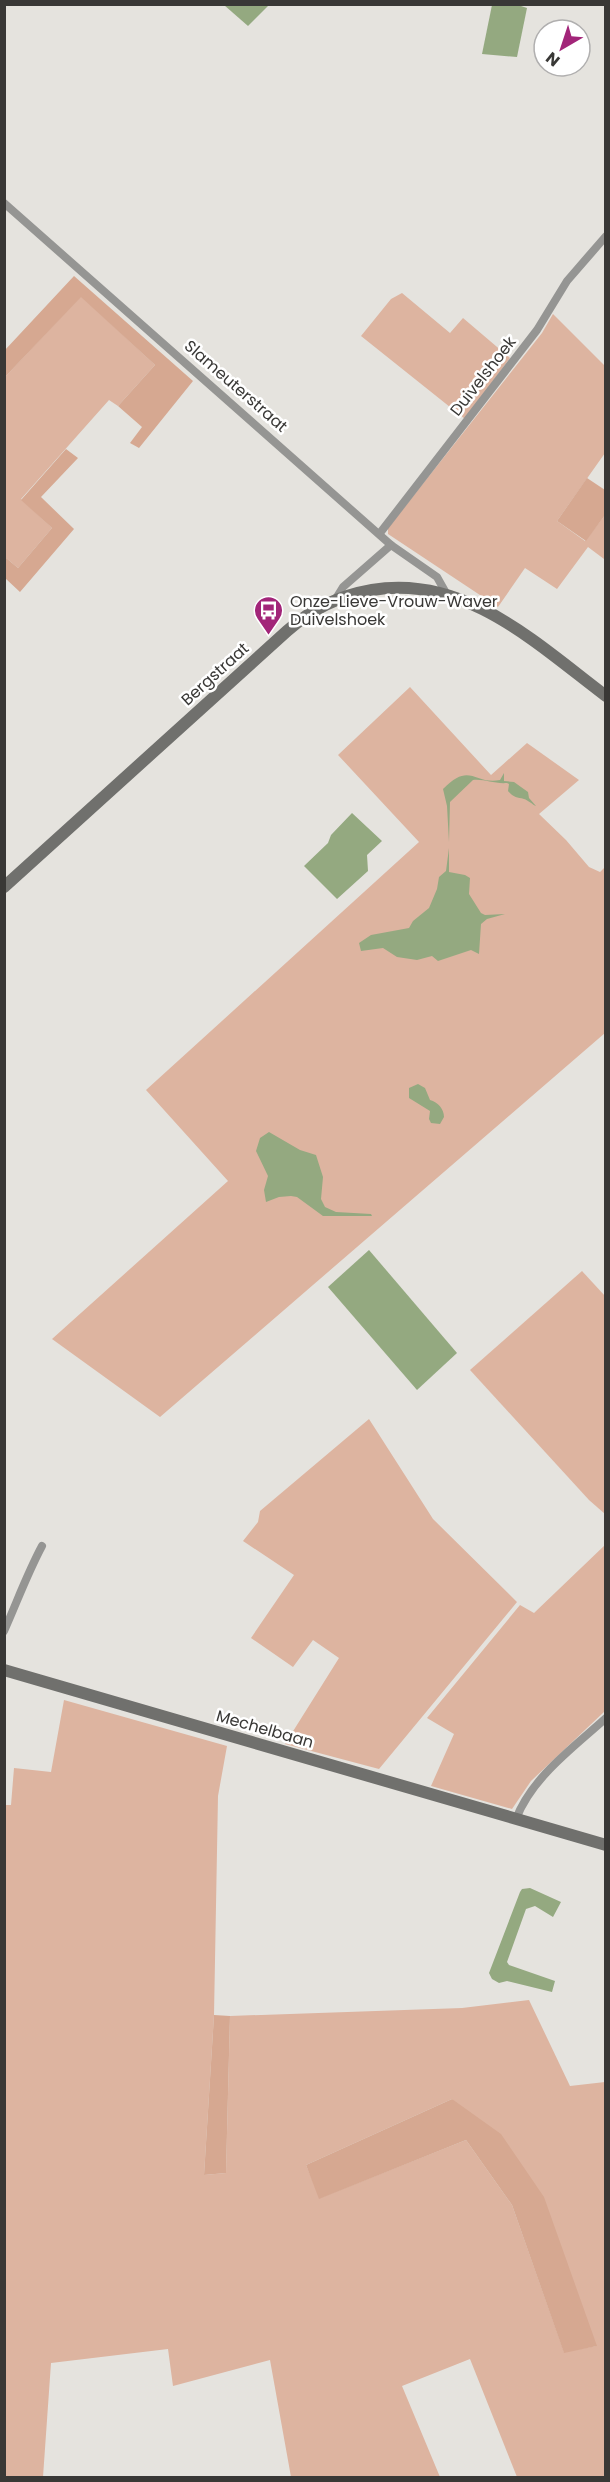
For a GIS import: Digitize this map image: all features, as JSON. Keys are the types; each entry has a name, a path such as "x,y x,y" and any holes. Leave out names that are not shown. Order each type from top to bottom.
{"street":[{"name":"Slameuterstraat","path":"4,203 391,545 437,577 446,593"},
{"name":"Duivelshoek","path":"380,533 537,330 567,281 606,236"},
{"path":"335,600 343,587 391,545"},
{"name":"Bergstraat","path":"4,887 296,623 335,600 364,592 398,588 446,593 503,620 606,696"},
{"path":"4,1631 22,1591 25,1577 42,1546"},
{"name":"Mechelbaan","path":"4,1670 606,1845"},
{"path":"516,1819 523,1802 537,1784 606,1718"}],"shaded area":[{"path":"269,4 248,26 224,5"},
{"path":"492,5 518,5 527,8 517,57 482,54"},
{"path":"74,276 193,381 139,448 130,443 142,427 118,406 155,365 81,297 5,377 5,350"},
{"path":"402,293 450,333 463,318 510,358 465,419 361,336 391,299"},
{"path":"81,296 155,365 118,406 109,400 21,499 52,528 18,568 5,557 5,377"},
{"path":"553,314 605,366 605,453 557,521 585,541 605,515 605,558 588,547 557,589 525,568 498,607 388,534 388,528 542,333"},
{"path":"66,449 78,458 41,497 74,529 20,592 5,578 5,557 18,568 52,528 21,500"},
{"path":"587,478 605,490 605,515 586,541 557,521"},
{"path":"410,687 491,775 527,743 579,780 539,814 589,867 600,872 605,867 605,1033 160,1417 52,1339 228,1181 146,1090 419,842 338,755"},
{"path":"504,773 504,781 514,782 528,792 529,798 536,806 512,795 508,791 509,784 507,783 473,780 450,802 449,842 447,806 443,789 460,776 466,775 491,781 500,780"},
{"path":"352,813 382,841 367,855 368,871 337,899 304,866 328,843 331,835"},
{"path":"449,848 449,872 470,878 469,894 481,913 485,915 505,914 487,919 481,924 479,954 471,950 438,961 432,956 417,960 397,957 383,948 361,951 359,943 371,935 409,928 413,921 429,908 439,877 446,871"},
{"path":"418,1084 425,1088 430,1100 436,1102 442,1109 444,1117 440,1124 431,1123 430,1111 409,1098 409,1088"},
{"path":"269,1132 300,1150 316,1155 323,1177 321,1199 325,1207 336,1212 371,1214 372,1216 323,1216 297,1197 291,1196 279,1197 266,1202 264,1190 268,1176 256,1151 260,1138"},
{"path":"369,1250 457,1353 417,1390 328,1287"},
{"path":"582,1271 605,1296 605,1514 589,1500 470,1370"},
{"path":"369,1419 433,1519 517,1602 379,1769 285,1744 339,1658 313,1640 293,1667 251,1638 294,1575 243,1541 258,1522 260,1511"},
{"path":"605,1545 605,1711 531,1781 512,1809 431,1786 454,1734 427,1718 520,1605 534,1613"},
{"path":"64,1700 227,1746 218,1796 214,2015 204,2175 226,2173 230,2016 462,2008 529,2000 570,2086 605,2082 605,2477 517,2477 470,2359 402,2386 440,2477 291,2477 270,2360 173,2386 168,2349 51,2363 43,2477 5,2477 4,1805 11,1805 14,1768 51,1772","holes":["452,2099 596,2346 564,2352 512,2205 466,2140 320,2198 306,2165"]},
{"path":"530,1888 561,1902 553,1917 535,1906 526,1909 507,1962 509,1965 555,1981 552,1992 507,1981 499,1983 492,1979 489,1973 520,1892 522,1889"},
{"path":"214,2015 230,2016 226,2173 204,2175"},
{"path":"452,2099 501,2134 544,2197 597,2346 564,2353 512,2205 466,2140 319,2199 306,2165"}],"place":[{"name":"Onze-Lieve-Vrouw-Waver Duivelshoek","path":"269,636"}]}
